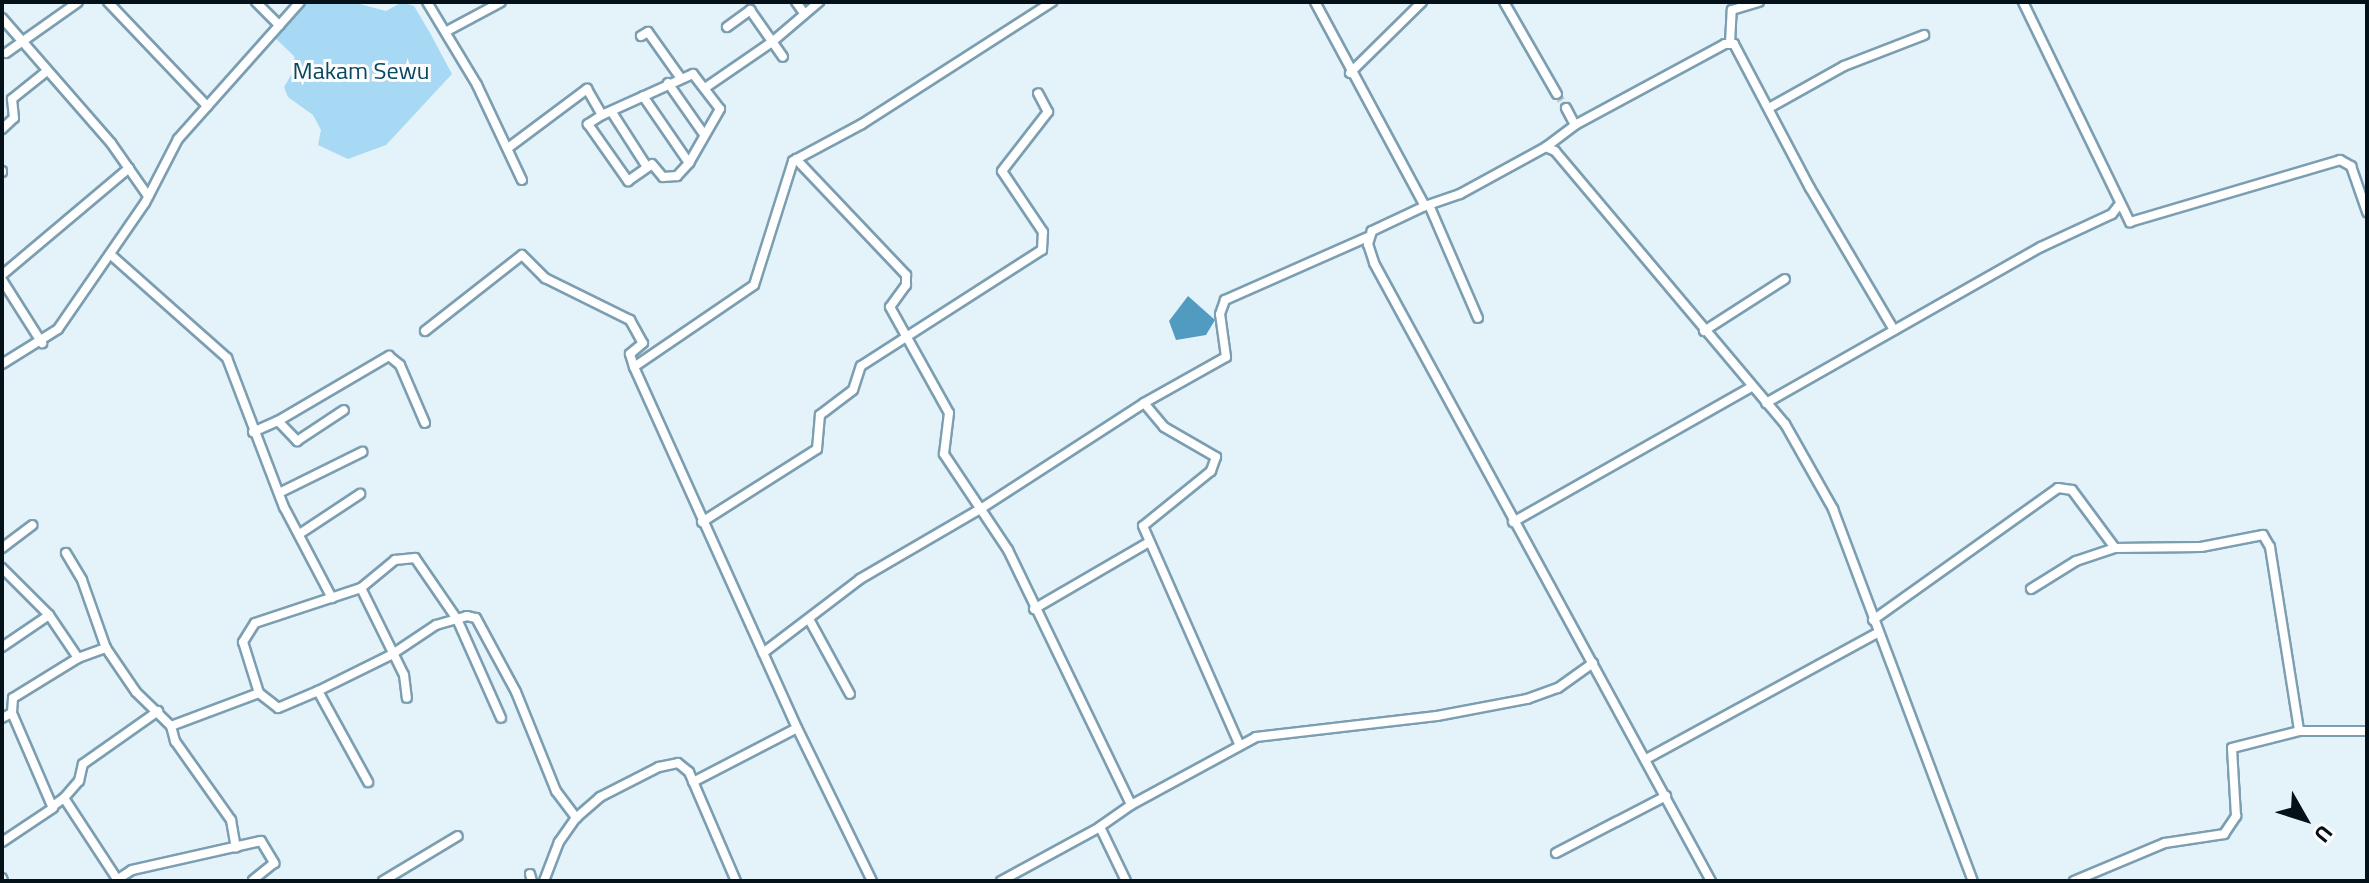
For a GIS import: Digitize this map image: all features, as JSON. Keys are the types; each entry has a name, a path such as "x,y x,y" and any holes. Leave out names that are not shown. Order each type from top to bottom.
{"street":[{"path":"6,53 78,2"},
{"path":"108,2 207,106"},
{"path":"256,2 279,25"},
{"path":"2,364 42,343 111,255 148,196 170,151 300,2"},
{"path":"427,2 447,31 522,180"},
{"path":"447,31 501,2"},
{"path":"796,2 804,13"},
{"path":"705,88 772,42 819,2"},
{"path":"634,367 754,285 787,169 796,159 862,124 1052,2"},
{"path":"1315,2 1350,73 1427,206 1478,318"},
{"path":"1350,73 1422,2"},
{"path":"1504,2 1557,94"},
{"path":"1730,43 1732,10 1759,2"},
{"path":"2023,2 2119,205 2130,222 2142,223 2297,171 2344,160 2351,166 2367,212"},
{"path":"727,27 750,10 783,57"},
{"path":"2,18 129,168 148,196"},
{"path":"641,36 648,32 680,77"},
{"path":"1769,108 1844,66 1924,35"},
{"path":"1730,43 1740,49 1769,108 1894,330"},
{"path":"763,653 810,621 860,579 982,508 1144,403 1226,357 1220,314 1225,300 1368,237 1427,206 1460,194 1546,147 1575,125 1730,43"},
{"path":"2,129 14,118 12,99 47,71"},
{"path":"693,74 720,109 703,133 689,163 677,176 663,177 652,164 628,181 588,124 602,115 613,114 668,83 693,74"},
{"path":"668,83 703,133"},
{"path":"508,148 587,89 602,115"},
{"path":"702,522 817,449 820,415 853,390 861,366 1042,250 1043,232 1002,171 1048,112 1038,93"},
{"path":"643,96 689,163"},
{"path":"1566,108 1575,125"},
{"path":"613,114 647,167"},
{"path":"1546,147 1567,162 1766,403 1810,463 1833,509 1877,633 1973,881"},
{"path":"796,159 903,270 906,285 890,307 949,413 944,454 982,508 1131,805"},
{"path":"42,343 2,278 129,168"},
{"path":"1766,403 2041,247 2112,214 2119,205"},
{"path":"1368,237 1374,263 1711,881"},
{"path":"111,255 227,358 279,493 332,598"},
{"path":"425,331 522,255 545,278 630,320 643,343 630,354 634,367 797,728 872,881"},
{"path":"1704,331 1785,279"},
{"path":"253,432 278,421 389,356 400,365 425,423"},
{"path":"1513,522 1752,387"},
{"path":"1144,403 1164,427 1206,448 1216,463 1144,521 1149,542 1239,744"},
{"path":"278,421 297,441 344,410"},
{"path":"279,493 362,452"},
{"path":"1873,620 2058,488 2072,490 2115,548"},
{"path":"301,533 360,494"},
{"path":"2,548 32,525"},
{"path":"2031,589 2076,561 2115,548 2201,547 2261,534 2268,538 2299,731"},
{"path":"1034,609 1149,542"},
{"path":"66,553 82,580 106,648 136,692 171,726 175,741 231,820 236,848"},
{"path":"501,718 457,619 417,559 395,560 361,588 286,609 247,630 243,642 259,693 278,708 391,655 436,625 457,619 467,616 481,621 556,791 576,818"},
{"path":"2,568 49,615 78,658"},
{"path":"361,588 391,655 404,675 407,698"},
{"path":"2,647 49,615"},
{"path":"810,621 850,694"},
{"path":"1646,759 1877,633"},
{"path":"53,806 12,713 13,698 78,658 106,648"},
{"path":"1001,881 1100,827 1131,805 1239,744 1261,736 1437,716 1527,699 1558,688 1593,663"},
{"path":"318,691 368,782"},
{"path":"171,726 259,693"},
{"path":"2,842 64,798 79,781 83,764 158,711"},
{"path":"2,718 12,713"},
{"path":"693,782 797,728"},
{"path":"2074,881 2165,843 2224,834 2236,816 2232,748 2299,731 2367,731"},
{"path":"544,881 559,842 576,818 600,797 659,767 683,765 736,881"},
{"path":"1556,853 1666,796"},
{"path":"64,798 116,880 132,870 261,841 266,845 273,866 253,880"},
{"path":"1100,827 1126,881"},
{"path":"383,881 458,836"}],"green space":[{"name":"Makam Sewu","path":"305,2 352,2 386,11 402,2 414,6 430,33 452,74 386,145 348,159 318,145 321,130 313,115 288,97 284,87 296,67 294,56 273,36"}],"shaded area":[{"path":"1188,296 1215,320 1206,335 1176,340 1169,321"}],"tunnel":[{"path":"1557,94 1566,108"}]}
